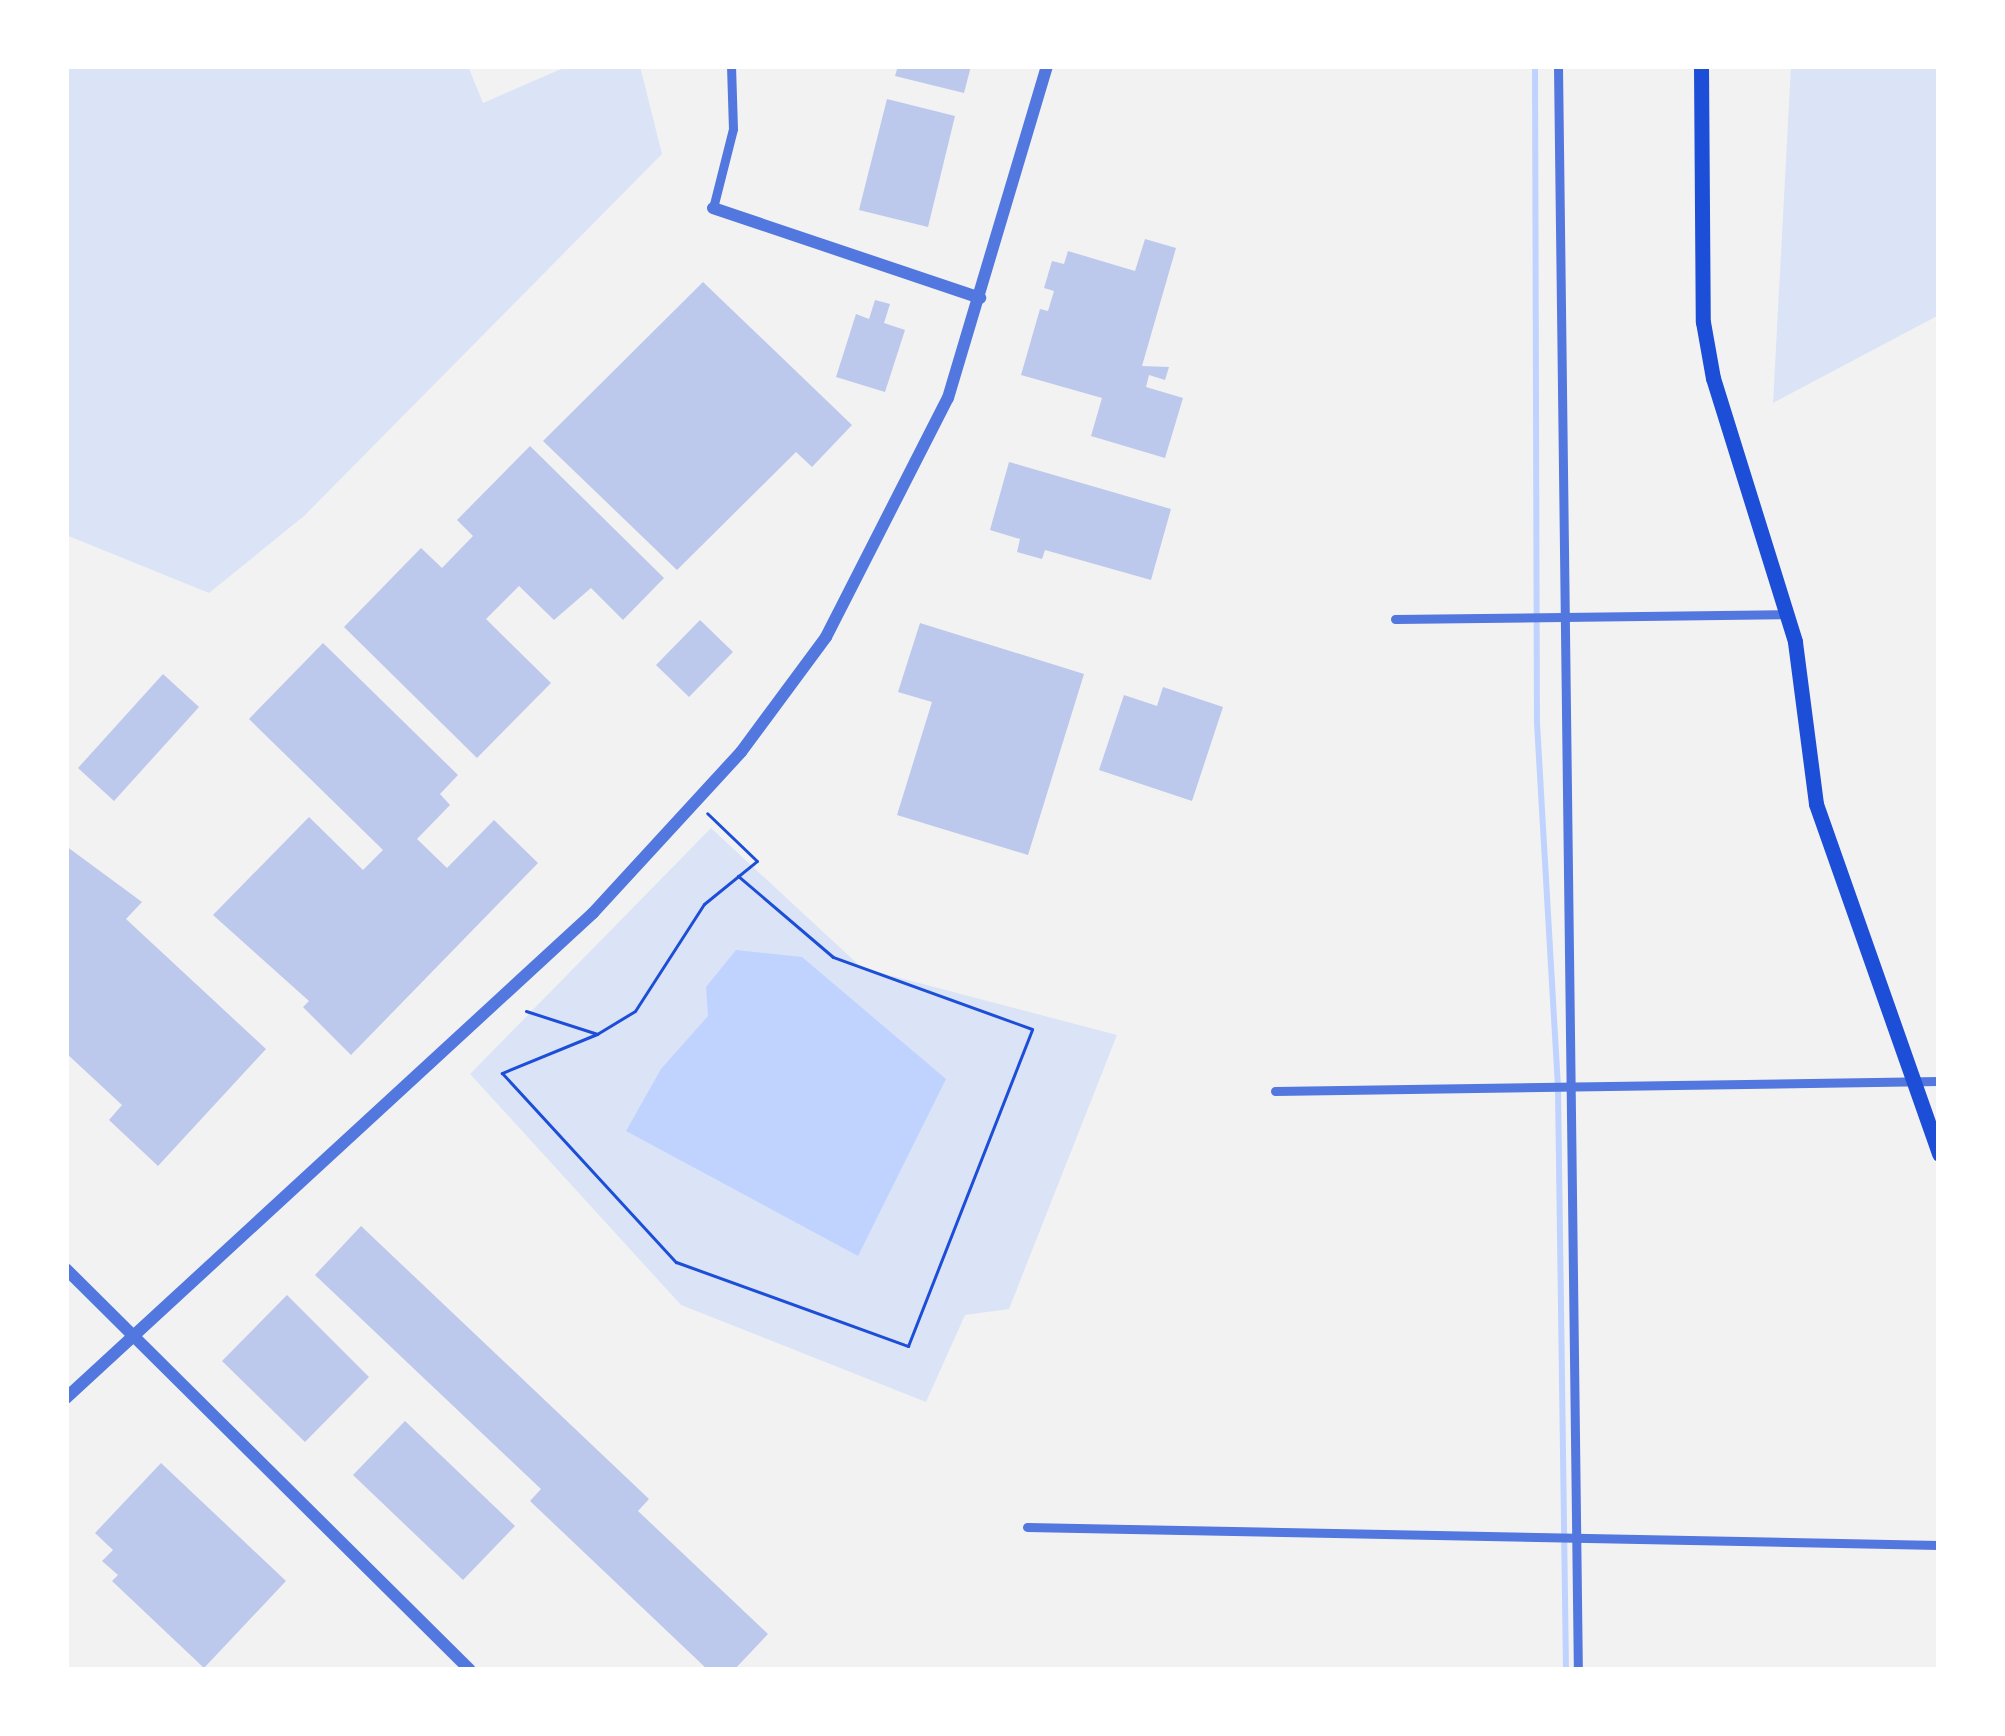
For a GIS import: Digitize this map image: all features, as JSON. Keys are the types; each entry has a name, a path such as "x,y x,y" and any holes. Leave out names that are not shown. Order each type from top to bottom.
{"main road":[{"path":"1702,66 1703,322 1726,435 1787,614 1816,804 1939,1154"}],"street":[{"path":"730,66 733,129 713,208 980,298"},
{"path":"66,1398 592,913 697,804 826,637 873,556 948,398 1047,66"},
{"path":"1558,66 1578,1670"},
{"path":"1395,619 1564,621 1787,614"},
{"path":"1275,1091 1939,1081"},
{"path":"66,1269 470,1670"},
{"path":"1027,1528 1573,1542 1939,1545"}],"path":[{"path":"697,804 757,861 738,876 704,904 635,1011 596,1034 502,1072 676,1262 908,1346 1032,1029 833,957 738,876"},
{"path":"526,1011 596,1034"}],"shaded area":[{"path":"66,66 468,66 483,103 568,66 640,66 662,154 304,516 209,593 66,535"},
{"path":"1791,66 1939,66 1939,315 1773,403"},
{"path":"711,828 862,968 1117,1035 1009,1309 965,1315 926,1402 681,1305 470,1074"}],"water":[{"path":"736,950 802,957 946,1079 858,1256 626,1131 661,1069 708,1016 706,987"}],"building":[{"path":"898,66 971,66 964,93 895,76"},
{"path":"887,99 955,116 928,227 859,210"},
{"path":"1145,239 1176,248 1142,366 1169,367 1165,380 1149,375 1146,387 1183,398 1165,458 1091,436 1102,398 1021,375 1040,309 1048,311 1054,291 1044,288 1052,261 1064,264 1068,251 1135,271"},
{"path":"703,282 852,425 812,467 796,452 677,570 543,441"},
{"path":"875,300 890,304 884,323 905,330 885,392 836,377 856,314 869,319"},
{"path":"530,446 664,578 623,620 591,588 554,620 519,586 486,619 551,683 477,758 344,627 421,548 442,568 473,536 457,520"},
{"path":"1009,462 1171,509 1151,580 1045,550 1042,559 1017,552 1020,539 990,530"},
{"path":"700,620 733,652 689,697 656,665"},
{"path":"920,623 1084,674 1028,855 897,815 932,702 898,692"},
{"path":"323,643 458,775 440,794 450,805 417,839 447,868 494,820 538,863 351,1055 303,1007 309,1001 213,915 309,817 363,870 383,850 249,719"},
{"path":"163,674 199,707 114,801 78,768"},
{"path":"1163,687 1223,707 1192,801 1099,770 1124,695 1157,706"},
{"path":"66,846 142,902 126,919 266,1049 158,1166 109,1120 122,1105 66,1053"},
{"path":"361,1226 649,1499 638,1511 768,1634 734,1670 708,1670 530,1501 541,1489 315,1275"},
{"path":"287,1295 369,1377 305,1442 222,1361"},
{"path":"405,1421 515,1526 463,1580 353,1475"},
{"path":"161,1463 286,1581 204,1668 112,1581 118,1575 102,1561 113,1550 95,1533"}],"waterway":[{"path":"1535,66 1537,723 1558,1090 1566,1670"}]}
